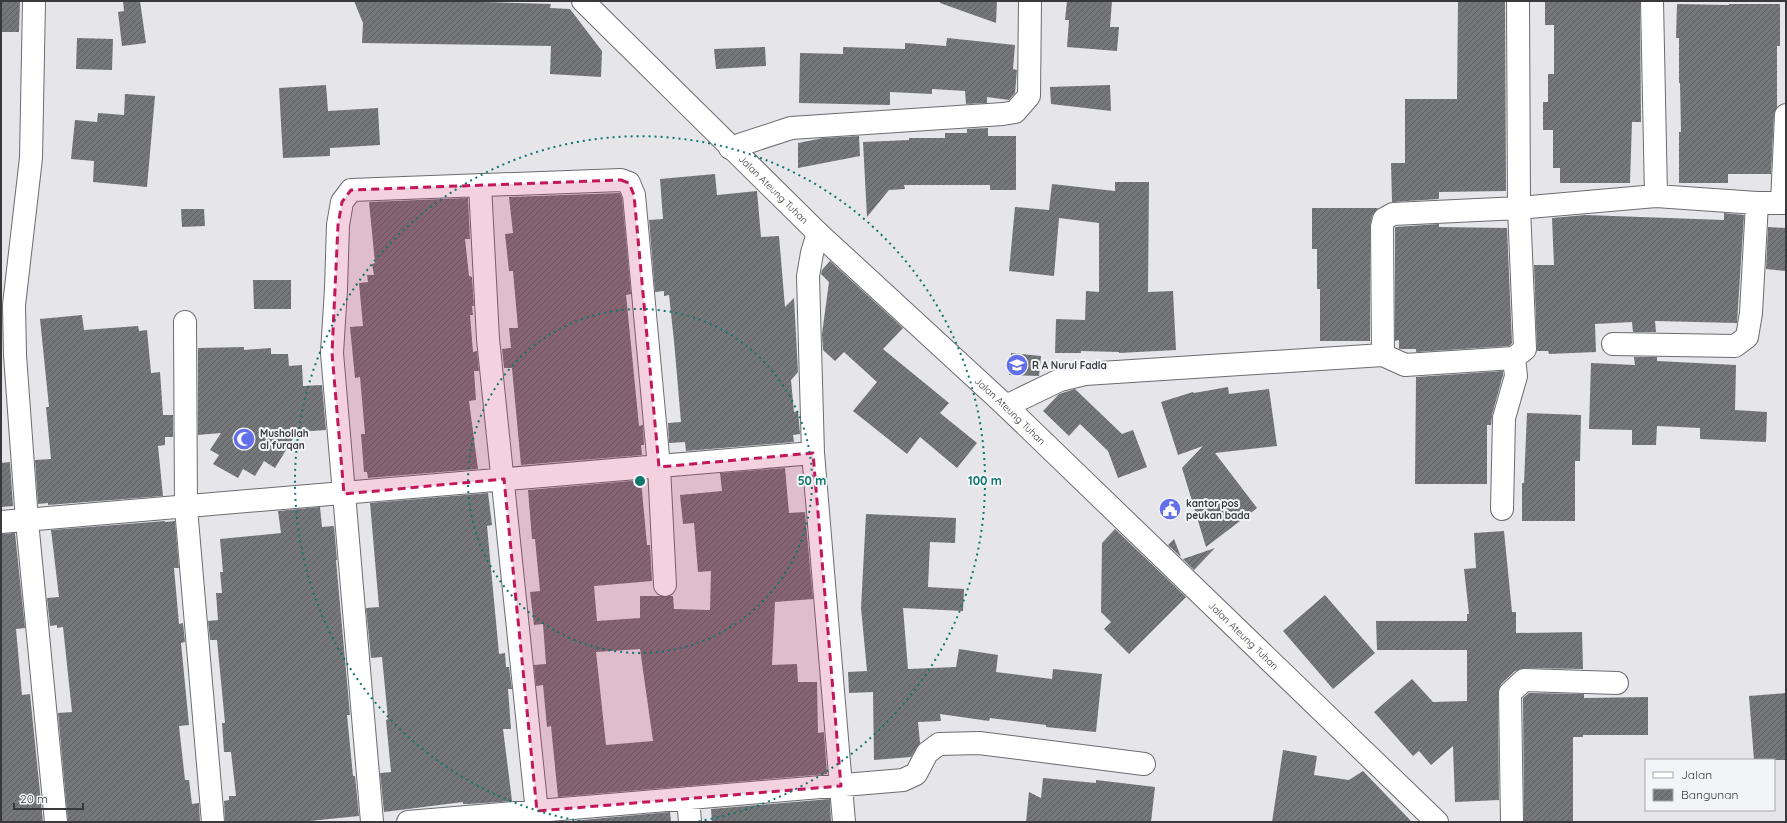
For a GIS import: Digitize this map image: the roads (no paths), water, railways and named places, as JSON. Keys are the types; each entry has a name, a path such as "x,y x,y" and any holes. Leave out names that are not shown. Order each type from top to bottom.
{"street":[{"path":"34,1 32,158 7,302 15,355 27,521 56,822"},
{"name":"Jalan Ateung Tuhan","path":"583,1 730,148 818,233 1006,406 1437,822"},
{"path":"730,148 791,128 1015,112 1029,96 1030,1"},
{"path":"1006,406 1060,380 1085,374 1383,354 1405,365 1514,358 1525,350 1519,208 1518,1"},
{"path":"1652,1 1656,196"},
{"path":"1383,354 1382,227 1384,219 1393,214 1519,208 1656,196 1757,203 1784,203 1786,115"},
{"path":"372,822 332,353 338,225 342,202 351,190 620,180 629,183 634,195 659,467 665,585"},
{"path":"480,185 488,338 504,479 538,817"},
{"path":"1613,344 1735,346 1747,337 1757,203"},
{"path":"818,233 812,253 808,276 813,454 844,822"},
{"path":"185,322 186,508 213,822"},
{"path":"1502,509 1504,418 1516,376 1514,358"},
{"path":"1,522 186,508 504,479 813,454"},
{"path":"1512,822 1510,693 1524,680 1617,683"},
{"path":"408,822 538,817 688,798 903,780 916,774 927,753 940,744 979,743 1144,764"},
{"path":"688,798 690,822"}],"place":[{"name":"R A Nurul Fadla","path":"1017,365"},
{"name":"Mushollah al furqan","path":"244,439"},
{"name":"kantor pos peukan bada","path":"1170,509"}]}
